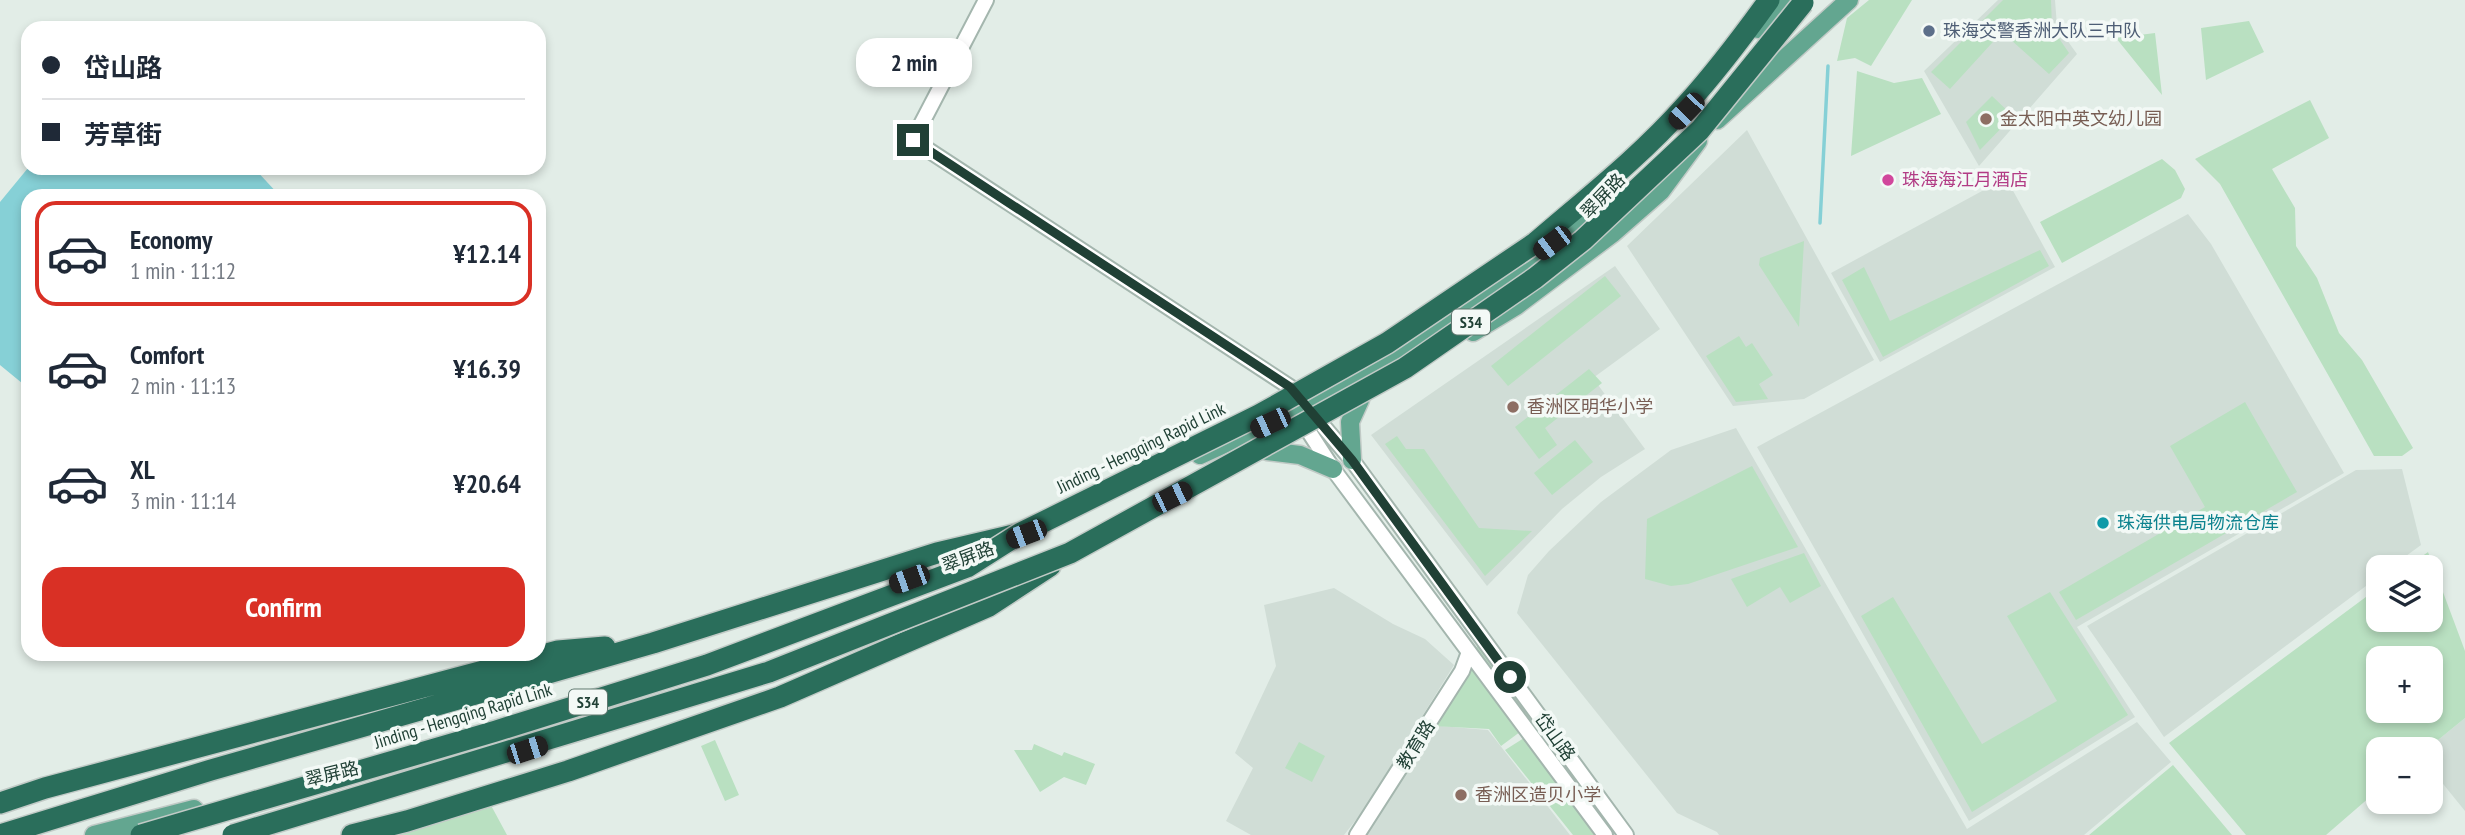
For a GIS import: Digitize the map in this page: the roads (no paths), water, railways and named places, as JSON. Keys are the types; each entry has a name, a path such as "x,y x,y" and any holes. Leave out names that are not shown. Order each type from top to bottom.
{"highway":[{"name":"Jinding - Hengqing Rapid Link","path":"141,835 496,732 707,665 967,567 1021,533 1259,415 1388,344 1535,243 1616,173 1684,107 1736,46 1769,0"},
{"name":"S34","path":"233,835 768,672 1070,553 1405,368 1535,278 1583,240 1700,130 1805,0"},
{"path":"0,835 211,770 653,643 937,553 1021,533"},
{"path":"352,835 407,821 568,771 780,697 989,606 1070,553"},
{"path":"546,654 653,643"},
{"path":"0,803 45,788 521,661"}],"main road":[{"name":"翠屏路","path":"94,835 400,756 668,669 1049,526 1300,409 1397,352 1480,297 1573,228 1686,111 1784,0"},
{"name":"翠屏路","path":"247,835 476,766 678,700 894,619 1077,543 1315,427 1516,306 1613,233 1661,191 1708,128 1849,0"},
{"path":"1352,460 1350,422 1360,400"},
{"path":"1267,451 1300,455 1333,469"}],"street":[{"name":"岱山路","path":"986,0 913,140 1290,387 1300,409 1315,427 1352,460 1626,835"},
{"name":"岱山路","path":"1315,427 1333,469 1605,835"},
{"name":"教育路","path":"1357,835 1462,671 1469,652"}],"water":[{"path":"22,175 260,175 274,189 21,189 21,382 0,365 0,202"}],"waterway":[{"path":"1820,223 1828,66"}],"place":[{"name":"珠海交警香洲大队三中队","path":"1929,31"},
{"name":"金太阳中英文幼儿园","path":"1986,119"},
{"name":"珠海海江月酒店","path":"1888,180"},
{"name":"香洲区明华小学","path":"1513,407"},
{"name":"珠海供电局物流仓库","path":"2103,523"},
{"name":"香洲区造贝小学","path":"1461,795"}]}
